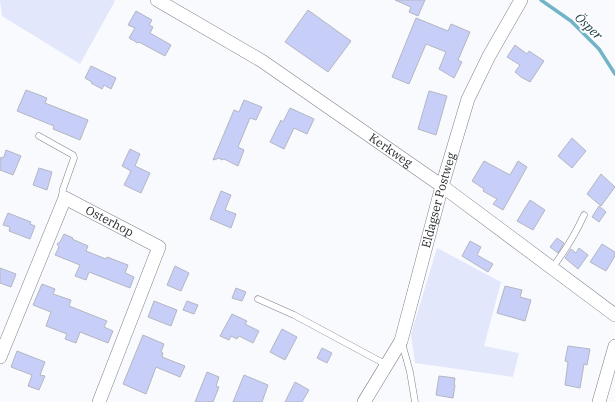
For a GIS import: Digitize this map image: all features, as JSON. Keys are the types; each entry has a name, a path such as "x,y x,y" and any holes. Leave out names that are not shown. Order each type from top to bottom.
{"street":[{"name":"Kerkweg","path":"157,0 262,60 442,186 615,315"},
{"name":"Eldagser Postweg","path":"364,402 401,341 442,186 468,99 489,56 521,0"},
{"path":"0,356 65,198"},
{"name":"Osterhop","path":"65,198 159,247 99,402"},
{"path":"599,402 615,346"}],"lane":[{"path":"39,136 73,155 74,158 62,189 62,195 65,198"},
{"path":"552,268 563,254 584,215"},
{"path":"258,299 294,315 387,365"},
{"path":"401,341 410,372 414,402"}],"shaded area":[{"path":"0,0 115,1 80,64 2,16"},
{"path":"437,248 501,282 484,346 519,353 513,377 415,363 411,334"}],"building":[{"path":"395,0 425,0 418,16 409,12 411,7"},
{"path":"308,10 351,41 328,72 285,42"},
{"path":"136,11 152,20 149,25 153,27 150,33 171,45 165,56 129,38 135,28 128,25"},
{"path":"416,18 448,31 451,24 470,32 458,60 462,62 454,78 439,69 446,52 426,44 409,84 392,77"},
{"path":"515,45 527,54 529,51 544,61 530,82 515,72 520,65 507,57"},
{"path":"91,66 116,78 111,89 104,85 102,89 85,78"},
{"path":"26,90 47,98 45,103 88,120 80,140 53,129 54,126 17,111"},
{"path":"429,91 447,96 436,135 418,129"},
{"path":"244,100 262,107 256,120 250,118 238,147 244,150 238,166 224,159 221,160 220,158 213,160 234,110 239,112"},
{"path":"290,108 314,119 307,134 294,128 284,149 270,142 281,120 283,122"},
{"path":"572,138 586,151 572,168 558,156"},
{"path":"130,149 140,154 135,166 150,173 141,193 124,185 131,171 122,166"},
{"path":"6,150 21,156 13,175 0,170 0,158 4,157"},
{"path":"484,161 510,175 518,161 527,167 503,210 493,204 497,199 483,191 484,189 472,181"},
{"path":"39,168 52,172 47,190 33,185"},
{"path":"601,174 615,187 601,206 587,194"},
{"path":"221,191 231,195 225,210 236,214 231,228 210,219"},
{"path":"530,200 545,210 533,230 517,221"},
{"path":"599,206 606,212 599,222 592,217"},
{"path":"8,213 31,222 30,224 35,226 30,239 9,231 10,227 3,225"},
{"path":"64,234 88,246 86,251 106,259 107,257 128,265 125,273 134,277 130,288 89,272 86,280 75,276 80,265 55,255 59,247 57,244 60,242"},
{"path":"557,238 564,243 558,253 550,247"},
{"path":"470,241 481,247 477,255 493,264 488,272 462,256"},
{"path":"602,244 615,252 615,256 606,271 590,262"},
{"path":"579,248 588,255 578,269 565,258 571,249 576,253"},
{"path":"175,266 189,273 181,291 167,285"},
{"path":"0,268 16,274 11,287 0,283"},
{"path":"42,284 55,289 53,294 71,300 69,306 107,321 104,327 113,331 108,343 80,332 76,343 65,339 67,334 46,326 51,312 33,305"},
{"path":"505,286 522,290 520,297 531,300 525,321 497,313"},
{"path":"236,288 246,292 242,301 232,298"},
{"path":"154,301 177,310 171,326 148,317"},
{"path":"187,301 198,305 194,314 183,310"},
{"path":"232,314 247,321 245,324 259,331 253,343 239,336 237,339 231,336 229,340 220,336"},
{"path":"282,329 297,337 285,360 270,352"},
{"path":"143,335 164,344 161,352 163,353 162,357 185,366 180,377 156,367 146,394 123,384"},
{"path":"568,346 590,349 587,365 584,364 580,388 565,385 568,362 565,361"},
{"path":"322,348 332,353 327,363 317,358"},
{"path":"17,351 45,362 40,375 45,376 39,390 28,386 32,375 11,367"},
{"path":"207,372 219,377 216,386 219,387 213,402 195,402"},
{"path":"244,375 268,385 262,402 233,402"},
{"path":"439,376 455,378 453,398 436,395"},
{"path":"295,382 309,390 302,402 285,402"}],"waterway":[{"name":"Ösper","path":"541,0 571,21 599,49 615,74"}]}
